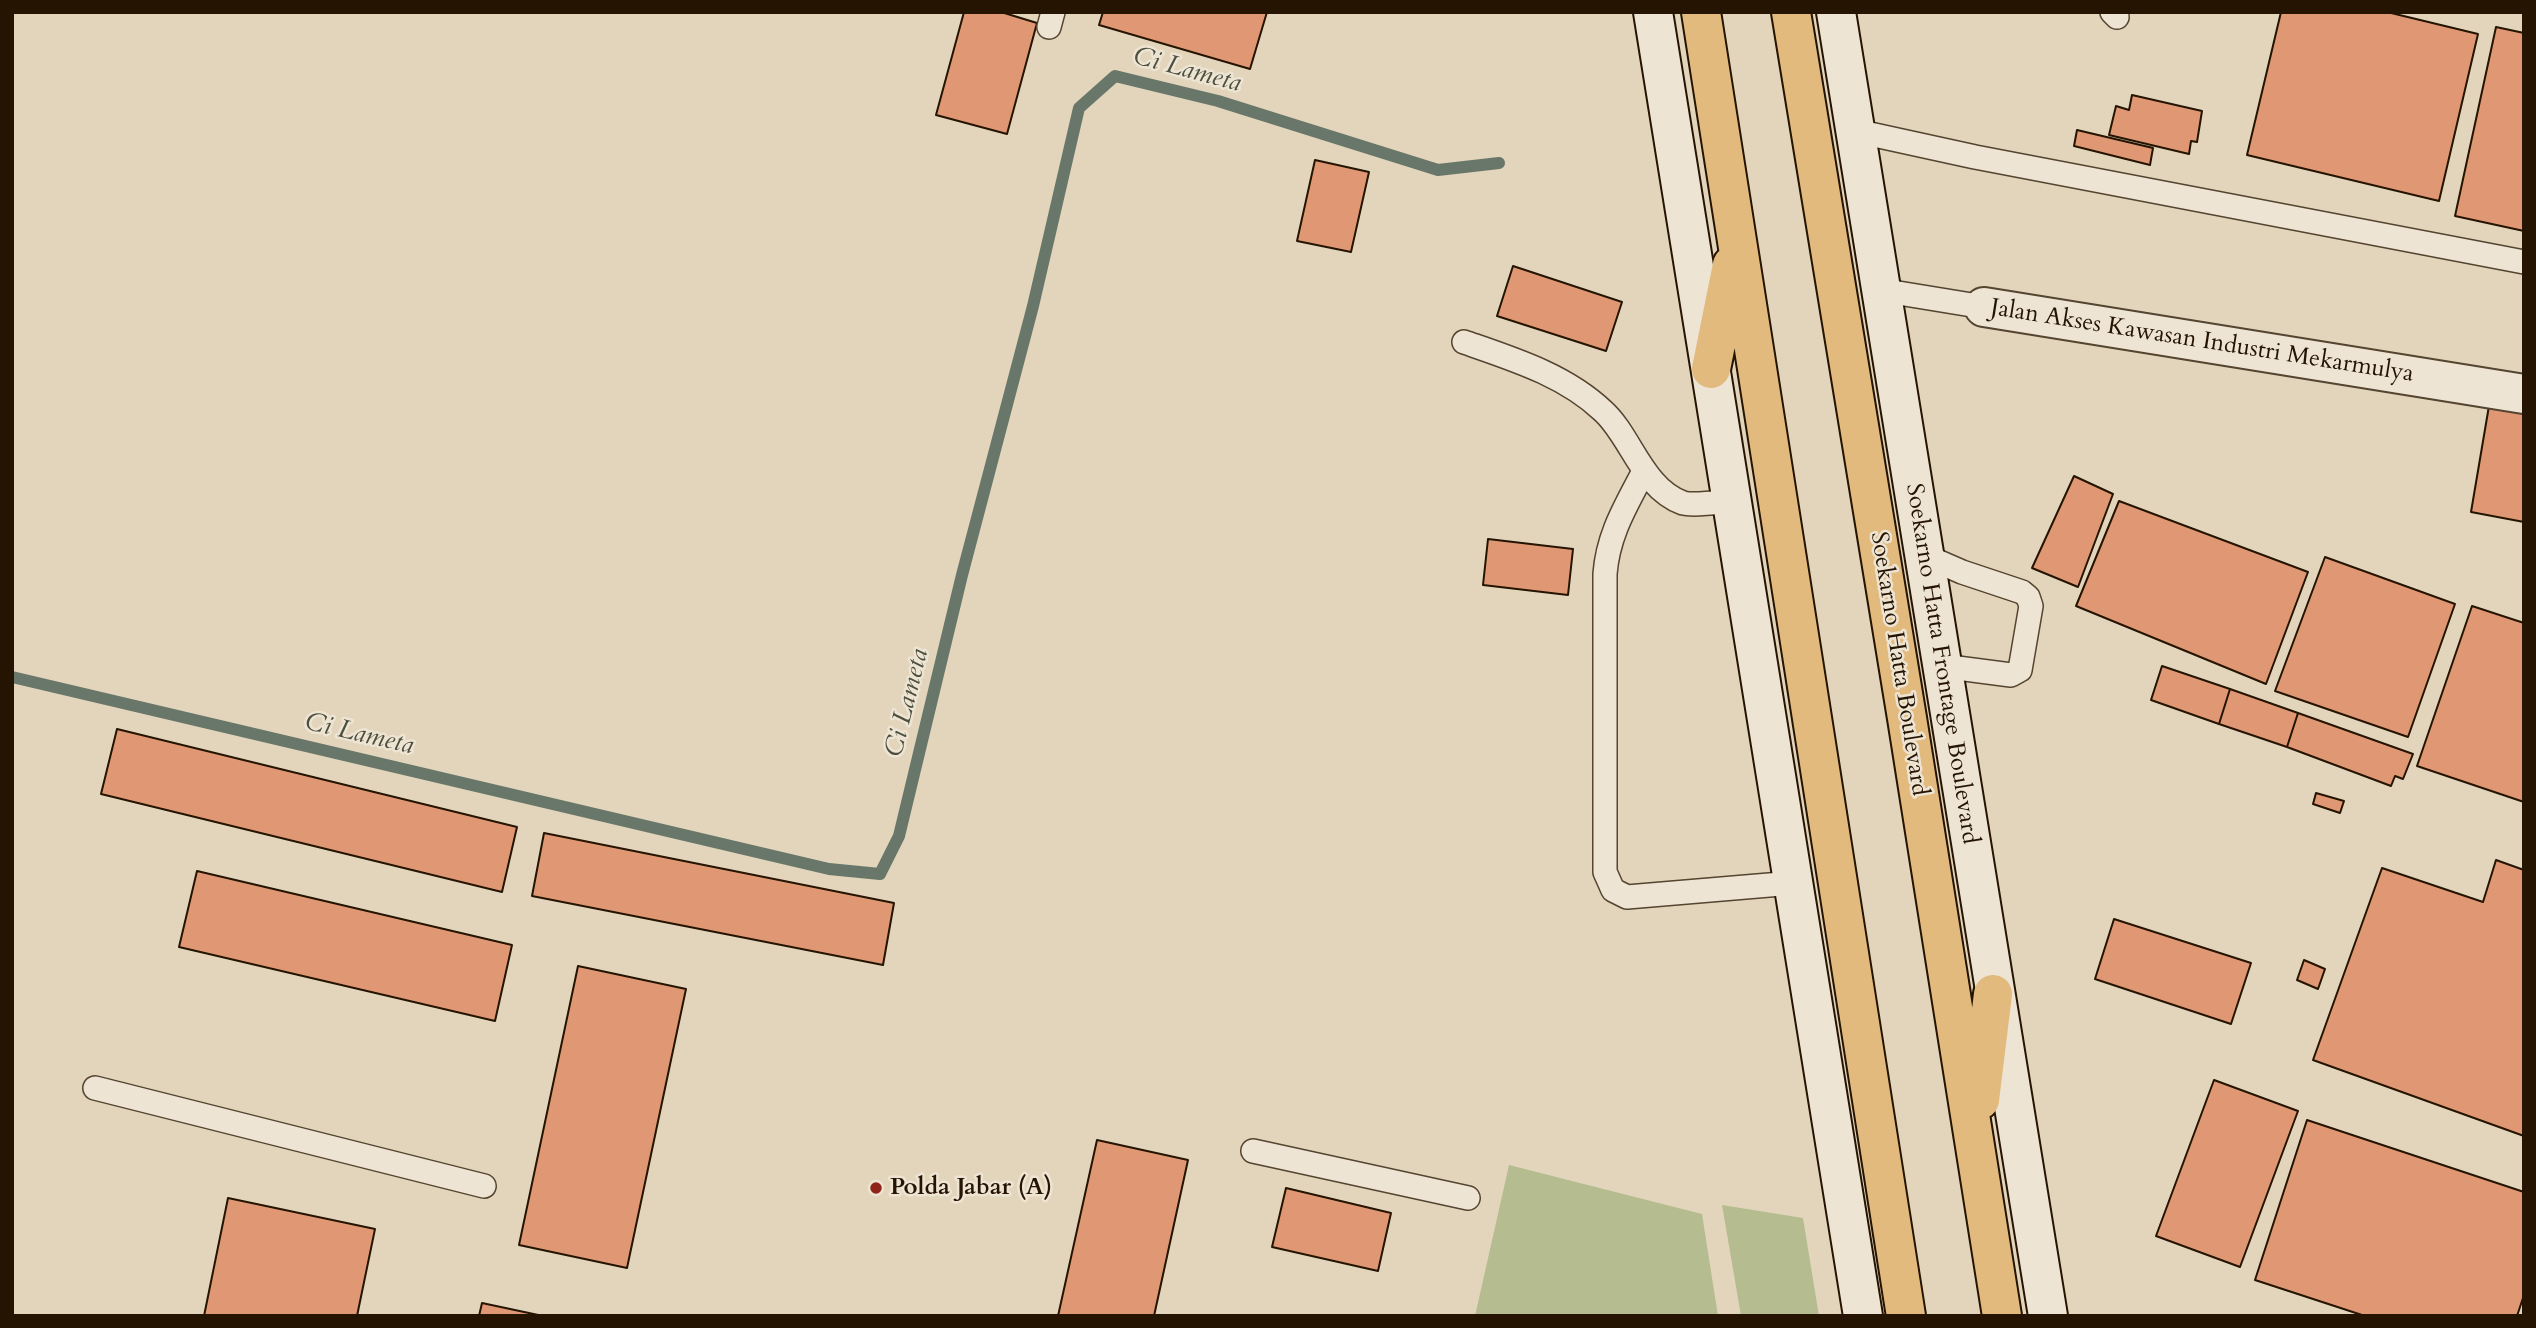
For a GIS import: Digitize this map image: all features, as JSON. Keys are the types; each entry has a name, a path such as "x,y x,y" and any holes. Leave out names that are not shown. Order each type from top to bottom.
{"highway":[{"path":"1701,12 1906,1316"},
{"name":"Soekarno Hatta Boulevard","path":"1791,12 2002,1316"},
{"path":"1711,369 1737,238"},
{"path":"1975,1147 1993,994"}],"main road":[{"path":"1653,12 1863,1316"},
{"name":"Soekarno Hatta Frontage Boulevard","path":"1836,12 1993,994 2048,1316"},
{"name":"Jalan Akses Kawasan Industri Mekarmulya","path":"1984,307 2524,394"}],"lane":[{"path":"1856,131 1975,157 2524,262"},
{"name":"Jalan Akses Kawasan Industri Mekarmulya","path":"1880,290 1984,307"},
{"path":"1464,342 1521,362 1573,387 1605,412 1644,471 1664,491 1685,503 1731,501"},
{"path":"1644,471 1607,550 1605,872 1613,890 1627,897 1793,883"},
{"path":"1923,555 1962,572 2022,592 2028,597 2031,606 2020,670 2011,674 1942,666"},
{"path":"95,1088 484,1186"},
{"path":"1253,1151 1468,1198"}],"green space":[{"path":"1509,1165 1702,1214 1718,1316 1475,1316"},
{"path":"1722,1205 1803,1218 1819,1316 1741,1316"}],"building":[{"path":"964,12 1001,12 1037,23 1007,134 936,115"},
{"path":"1103,12 1267,12 1250,69 1099,25"},
{"path":"2281,12 2387,12 2478,34 2439,201 2247,155"},
{"path":"2496,27 2524,33 2524,231 2455,216"},
{"path":"2132,95 2202,111 2197,142 2191,141 2189,154 2109,135 2116,106 2129,110"},
{"path":"2077,130 2153,148 2150,165 2074,146"},
{"path":"1315,160 1369,172 1351,252 1297,241"},
{"path":"1513,266 1622,302 1606,351 1497,316"},
{"path":"2491,394 2524,400 2524,522 2471,512"},
{"path":"2074,476 2113,494 2078,587 2032,568"},
{"path":"2119,501 2308,572 2266,684 2076,606"},
{"path":"1488,539 1573,549 1568,595 1483,585"},
{"path":"2325,557 2455,604 2408,737 2275,691"},
{"path":"2472,606 2524,623 2524,802 2417,766"},
{"path":"2162,666 2230,689 2219,724 2151,700"},
{"path":"2230,689 2298,713 2287,747 2219,724"},
{"path":"2298,713 2413,754 2403,779 2395,776 2391,786 2287,747"},
{"path":"117,729 517,827 502,892 101,794"},
{"path":"2316,793 2344,801 2340,813 2313,804"},
{"path":"544,833 894,903 883,965 532,896"},
{"path":"2496,860 2524,870 2524,1136 2313,1060 2382,868 2483,902"},
{"path":"197,871 512,945 495,1021 179,947"},
{"path":"2114,919 2251,963 2231,1024 2095,979"},
{"path":"2304,960 2325,969 2318,989 2297,980"},
{"path":"578,966 686,989 627,1268 519,1245"},
{"path":"2214,1080 2298,1111 2240,1267 2156,1236"},
{"path":"2307,1120 2524,1192 2524,1295 2517,1316 2365,1316 2255,1280"},
{"path":"1097,1140 1188,1160 1154,1316 1058,1316"},
{"path":"1286,1188 1391,1213 1378,1271 1272,1247"},
{"path":"228,1198 375,1229 357,1316 204,1316"},
{"path":"482,1303 543,1316 479,1316"}],"waterway":[{"name":"Ci Lameta","path":"12,677 829,869 880,874 899,836 962,575 1033,306 1079,108 1115,76 1218,101 1438,170 1499,163"}],"place":[{"name":"Polda Jabar (A)","path":"876,1188"}]}
